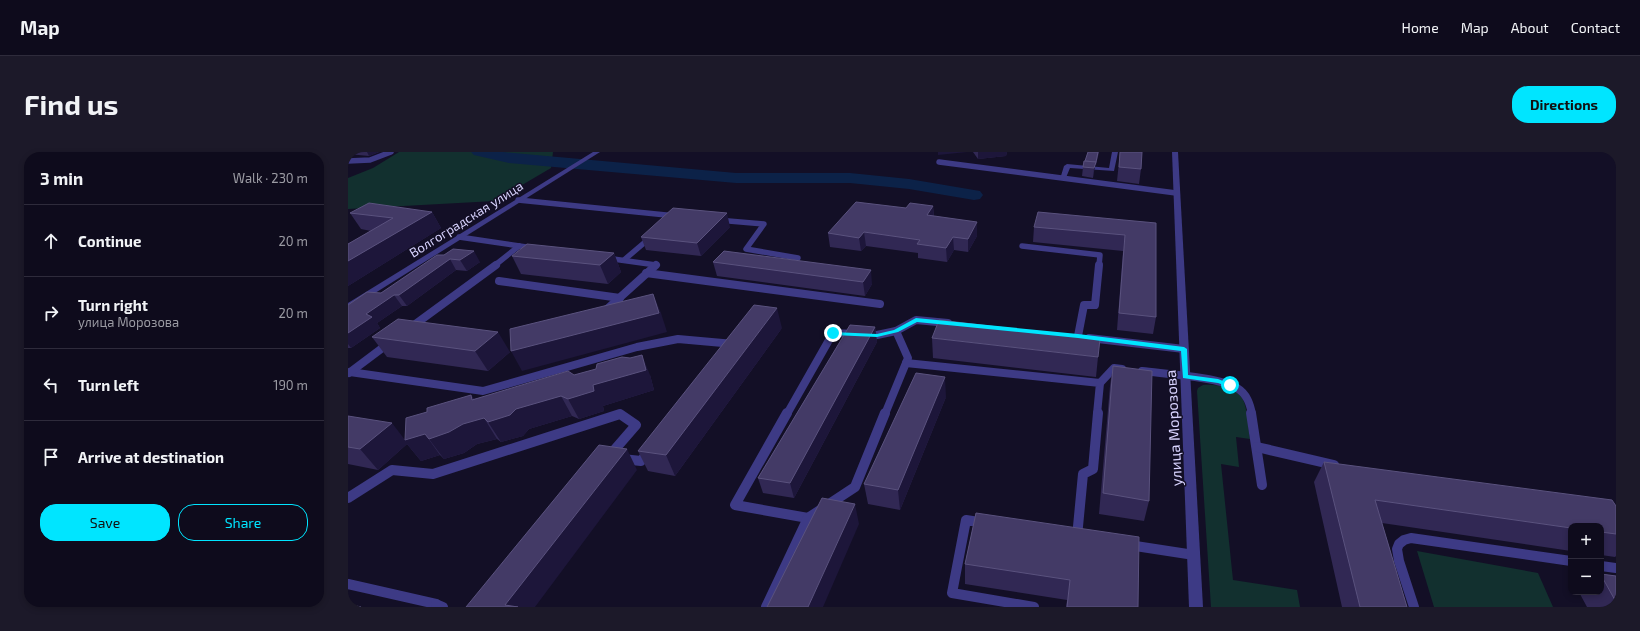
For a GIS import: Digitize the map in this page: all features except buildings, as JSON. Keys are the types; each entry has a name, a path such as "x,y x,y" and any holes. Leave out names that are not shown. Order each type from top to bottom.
{"street":[{"name":"Волгоградская улица","path":"348,307 597,152"},
{"path":"1063,179 1067,166 1112,170 1115,152"},
{"name":"улица Морозова","path":"1174,152 1196,607"}],"lane":[{"path":"348,161 365,162 391,152"},
{"path":"940,162 1176,193"},
{"path":"518,200 683,216"},
{"path":"670,221 675,216"},
{"path":"712,219 764,224 746,249 798,258"},
{"path":"624,260 658,230"},
{"path":"459,237 542,249"},
{"path":"406,331 519,246"},
{"path":"1022,246 1100,255 1096,305 1084,305 1074,336 1184,349"},
{"path":"602,257 656,265 606,310"},
{"path":"646,273 880,304"},
{"path":"499,281 620,298"},
{"path":"808,518 735,505 833,333 877,335 896,331 916,320 954,324"},
{"path":"766,607 808,518 855,487 908,358 896,331"},
{"path":"349,373 483,391 637,348 678,339 734,344 730,350"},
{"path":"349,373 394,340"},
{"path":"906,363 1100,383"},
{"path":"1077,537 1083,474 1093,469 1100,383 1114,368 1222,382 1233,386 1244,394 1250,404 1262,485"},
{"path":"348,498 392,470 433,474 620,414 636,425 605,460 641,460 651,448"},
{"path":"1257,447 1346,467"},
{"path":"995,525 966,520 952,593 1034,607"},
{"path":"1414,607 1397,548 1404,540 1411,538 1568,561"},
{"path":"1116,543 1194,555"},
{"path":"1604,566 1616,568"},
{"path":"348,584 438,606"}],"green space":[{"path":"399,152 553,152 551,168 495,201 348,209 348,178 373,168"},
{"path":"1203,385 1220,386 1237,393 1244,402 1247,415 1250,439 1236,437 1239,467 1221,464 1233,580 1297,590 1300,607 1211,607 1197,391 1198,388"},
{"path":"1417,551 1538,573 1553,607 1434,607"}],"waterway":[{"path":"479,152 509,158 736,178 850,178 909,184 974,195"}],"route":[{"path":"833,333 877,335 896,331 916,320 1078,336 1184,349 1185,377 1218,381 1230,385"}]}
